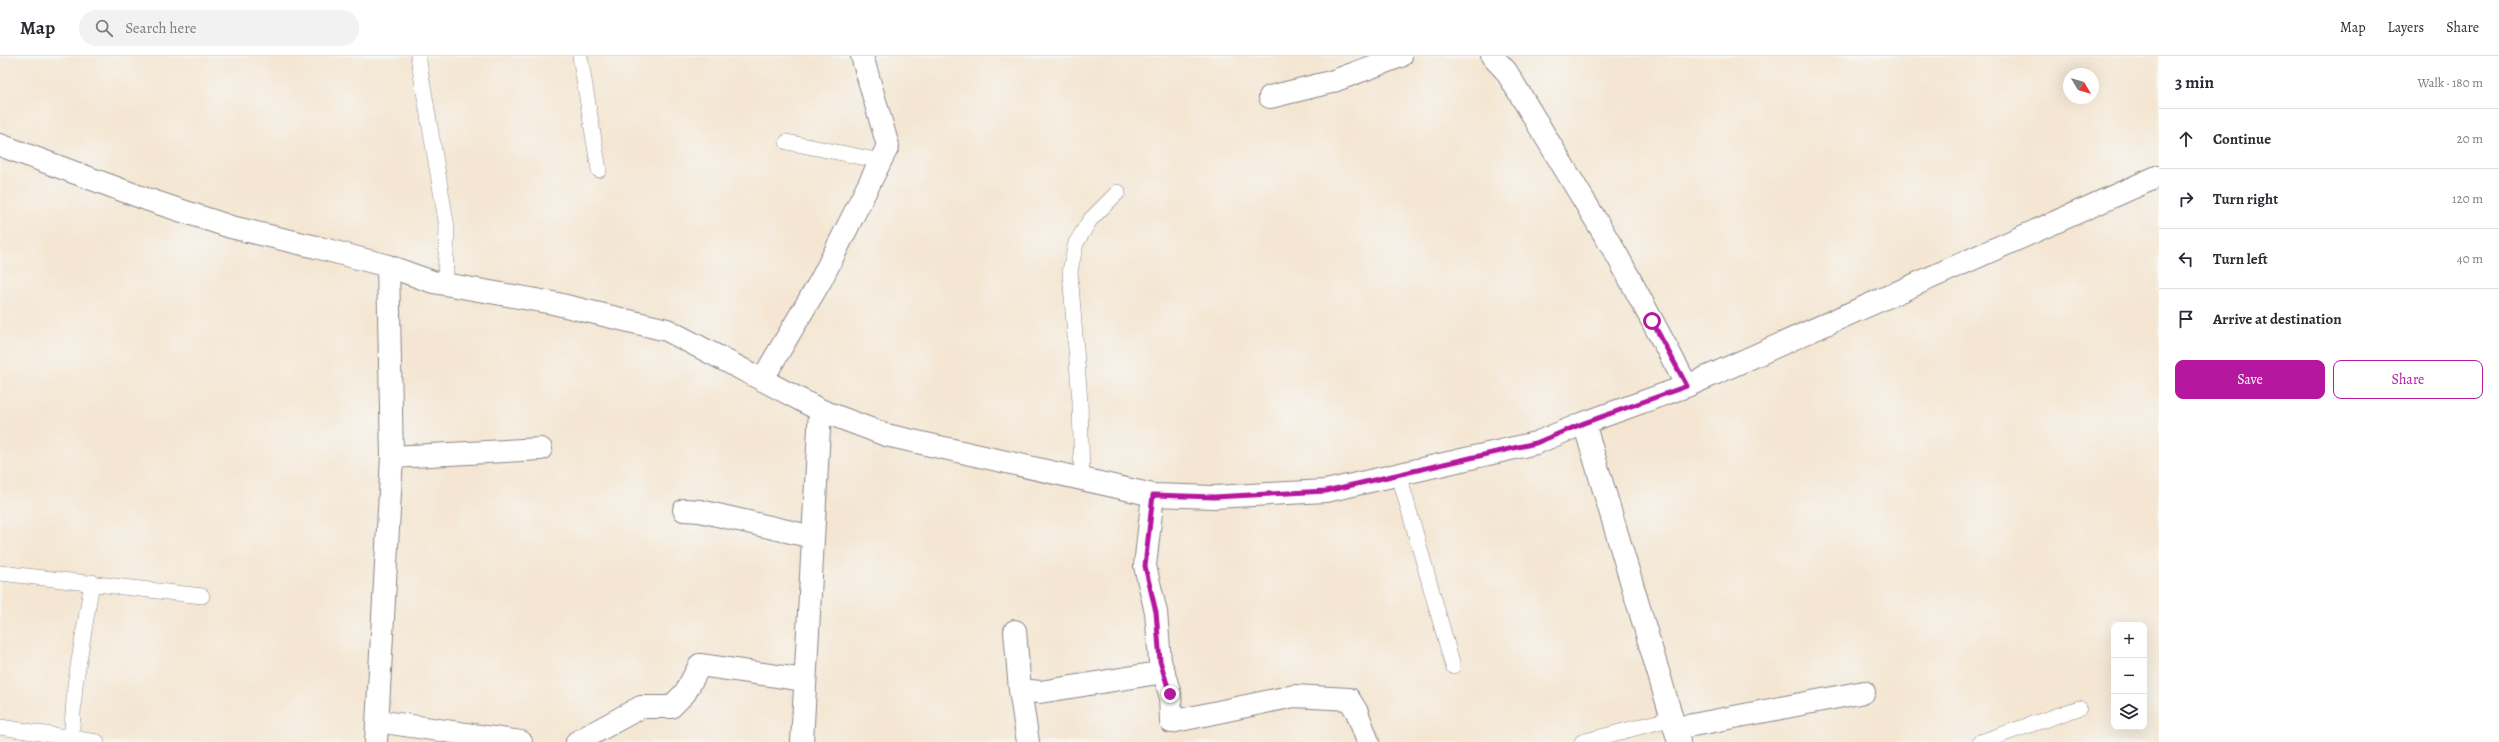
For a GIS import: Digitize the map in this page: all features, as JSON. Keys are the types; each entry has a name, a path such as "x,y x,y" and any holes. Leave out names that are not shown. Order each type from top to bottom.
{"street":[{"path":"762,380 821,280 888,146 862,56"},
{"path":"1270,97 1330,82 1401,56"},
{"path":"1492,56 1506,71 1618,257 1687,386"},
{"path":"0,145 146,199 231,227 388,266 432,282 553,303 667,330 820,410 886,435 1153,495 1214,497 1326,491 1536,443 1584,423 1687,386 2159,176"},
{"path":"388,266 392,457 376,732 521,742"},
{"path":"802,742 820,410"},
{"path":"1584,423 1636,602 1676,729 1864,692"},
{"path":"392,457 541,449"},
{"path":"1153,495 1145,566 1156,612 1160,661 1170,694 1171,722 1294,696 1349,699 1357,712 1368,742"},
{"path":"684,510 700,511 813,537"},
{"path":"1015,630 1020,690 1028,742"},
{"path":"577,742 641,707 671,707 685,693 700,665 805,680"},
{"path":"1020,690 1040,692 1164,672"}],"lane":[{"path":"418,56 447,227 445,284"},
{"path":"580,56 599,170"},
{"path":"788,142 881,162"},
{"path":"1082,480 1080,402 1070,271 1076,243 1090,220 1118,192"},
{"path":"1399,475 1453,666"},
{"path":"0,573 92,582 202,596"},
{"path":"71,740 75,685 92,582"},
{"path":"1980,742 2079,708"},
{"path":"0,727 71,740 97,742"},
{"path":"1582,742 1676,729"}],"route":[{"path":"1170,694 1160,661 1156,612 1145,566 1153,495 1214,497 1326,491 1536,443 1584,423 1687,386 1652,321"}]}
